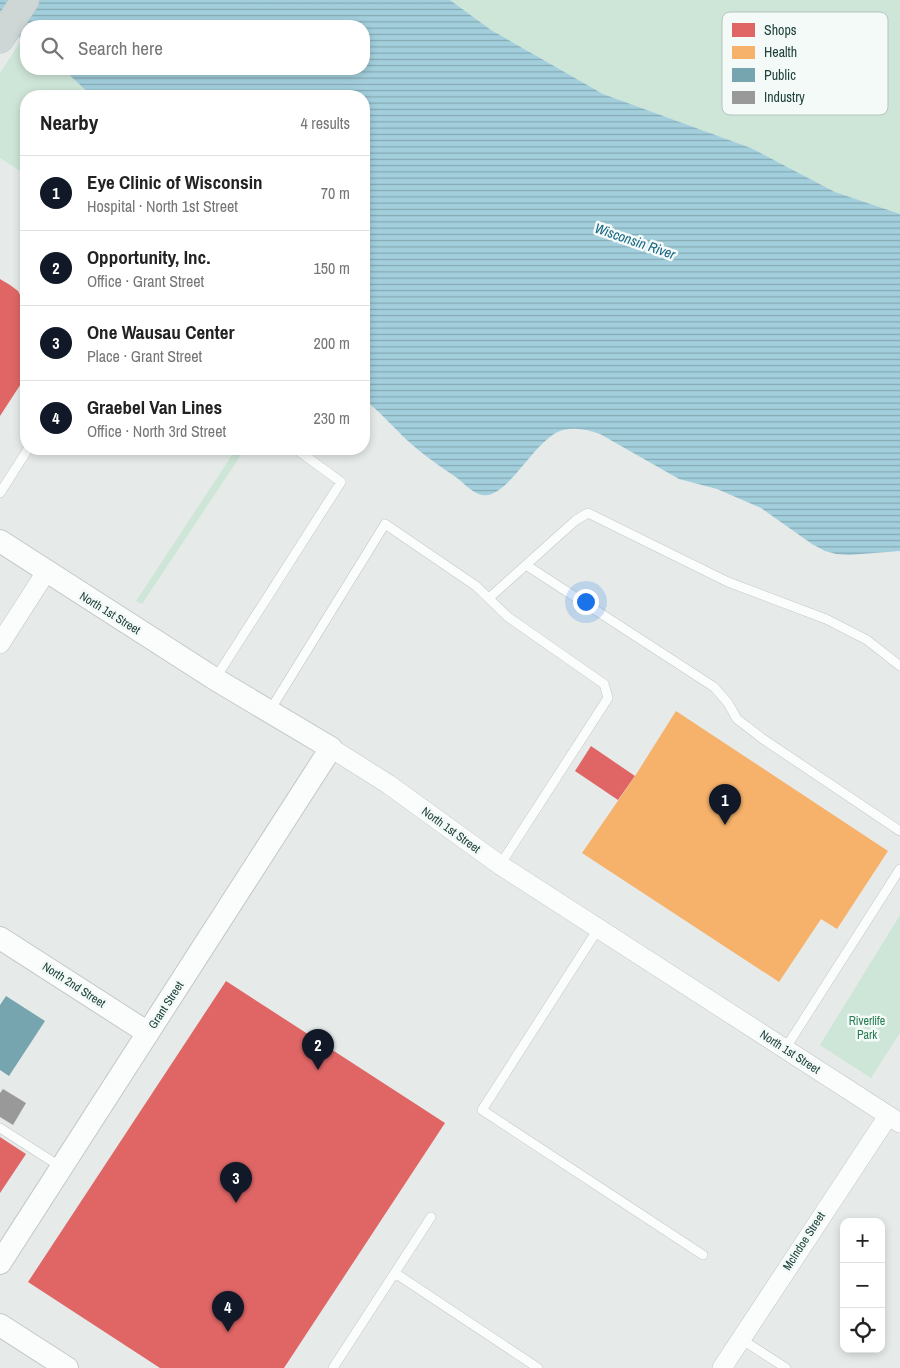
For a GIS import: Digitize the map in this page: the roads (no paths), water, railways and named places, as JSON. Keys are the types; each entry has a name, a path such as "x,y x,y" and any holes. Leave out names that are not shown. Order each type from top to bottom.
{"main road":[{"path":"0,39 24,0"}],"street":[{"name":"North 1st Street","path":"0,541 215,679 388,784 500,865 894,1120"},
{"path":"0,644 46,572"},
{"name":"Grant Street","path":"0,1262 331,748"},
{"name":"North 2nd Street","path":"0,938 148,1033"},
{"name":"McIndoe Street","path":"722,1368 894,1120"},
{"path":"0,1325 67,1368"}],"lane":[{"path":"0,493 24,455"},
{"path":"215,679 341,482 304,455"},
{"path":"489,598 576,520 588,513 728,582 826,619 867,640 900,666"},
{"path":"269,712 385,524 476,586 508,616 604,684 608,698 500,865"},
{"path":"526,565 714,687 728,703 737,719 763,739 900,831"},
{"path":"785,1050 900,869"},
{"path":"598,929 482,1110 703,1255"},
{"path":"0,1128 61,1168"},
{"path":"333,1368 431,1217"},
{"path":"395,1273 538,1368"},
{"path":"741,1339 786,1368"}],"water":[{"name":"Wisconsin River","path":"0,0 450,0 491,30 603,94 751,148 835,192 900,214 900,551 849,555 825,551 761,508 717,489 679,479 600,434 582,429 563,430 553,435 542,444 502,488 492,494 482,495 475,492 414,446 370,404 370,90 86,90 69,75 370,75 370,20 20,20 20,38 0,25"}],"place":[{"name":"Eye Clinic of Wisconsin","path":"725,825"},
{"name":"Opportunity, Inc.","path":"318,1070"},
{"name":"One Wausau Center","path":"236,1203"},
{"name":"Graebel Van Lines","path":"228,1332"}],"park label":[{"name":"Riverlife Park","path":"867,1028"}]}
